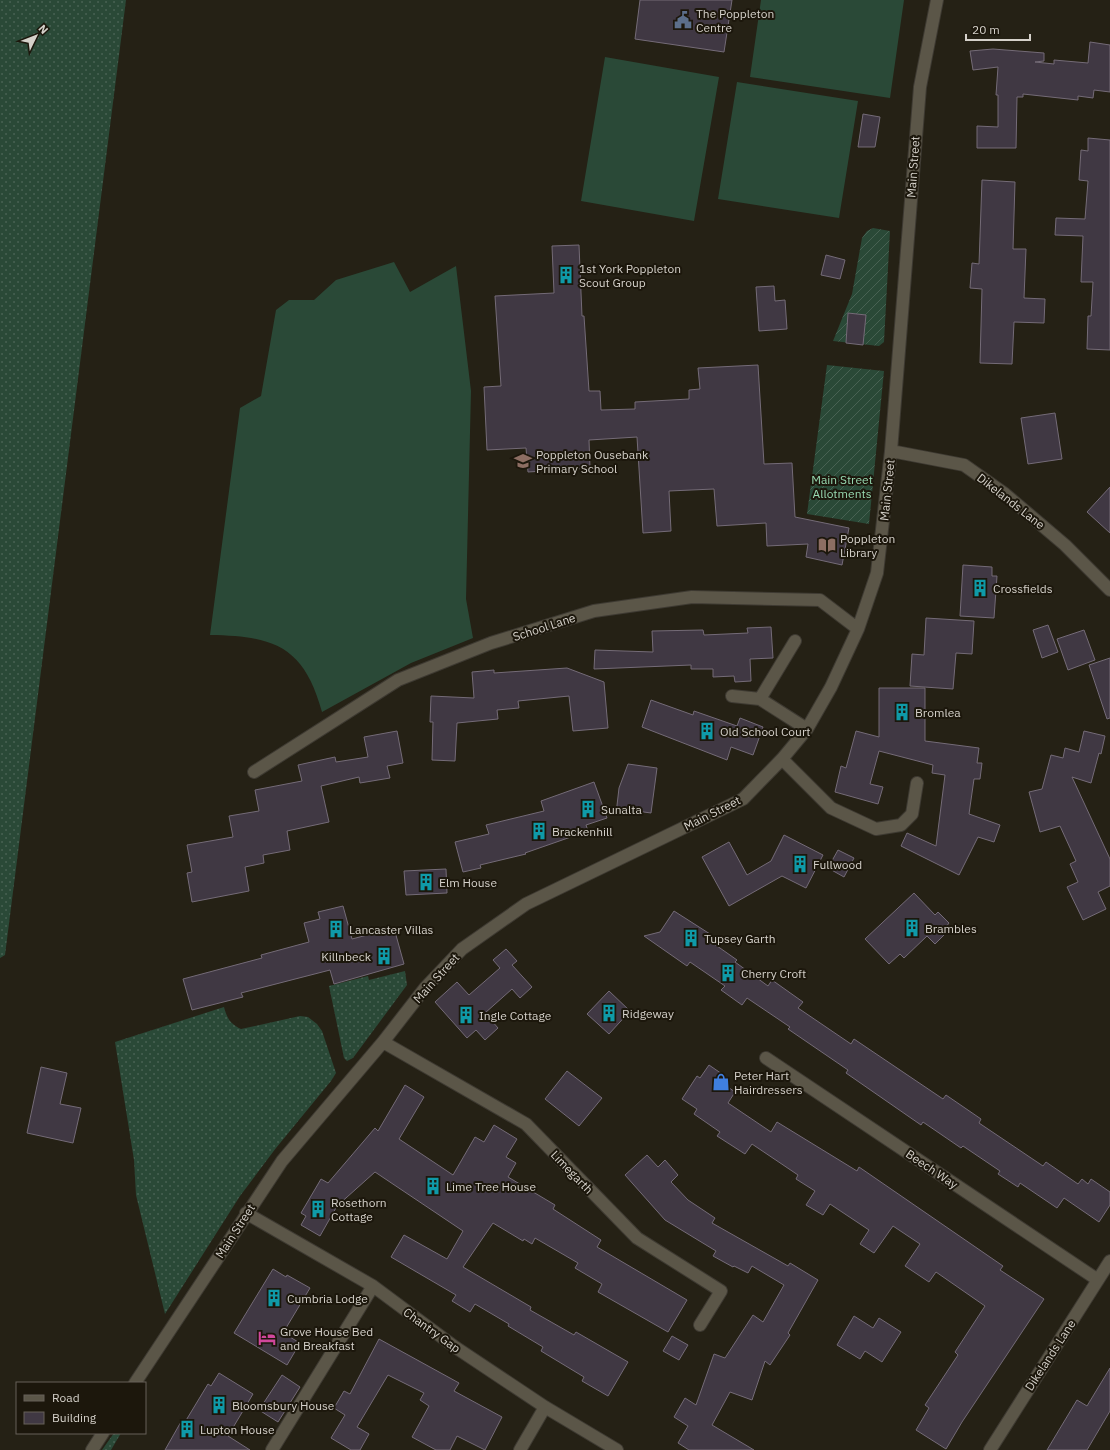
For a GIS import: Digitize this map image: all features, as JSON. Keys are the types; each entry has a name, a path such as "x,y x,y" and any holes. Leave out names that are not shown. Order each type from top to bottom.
{"street":[{"name":"Main Street","path":"137,1382 282,1160 383,1042 425,988 462,949 526,904 743,799 782,759 807,729 832,687 858,629 877,573 891,451 920,86 937,0"},
{"name":"Dikelands Lane","path":"891,451 964,465 1005,494 1065,545 1110,590"},
{"name":"School Lane","path":"254,772 398,680 492,643 594,611 692,597 820,600 858,629"},
{"path":"760,699 795,641"},
{"path":"732,696 760,699 807,729"},
{"path":"782,759 831,808 876,829 901,825 912,814 917,783"},
{"name":"Limegarth","path":"383,1042 526,1124 637,1238 721,1291 700,1325"},
{"name":"Beech Way","path":"766,1058 1098,1280"},
{"name":"Chantry Gap","path":"246,1213 373,1286 455,1348 545,1407 617,1450"},
{"name":"Dikelands Lane","path":"990,1450 1110,1261"},
{"path":"272,1450 373,1286"},
{"path":"520,1450 545,1407"},
{"path":"92,1450 102,1434"}],"green space":[{"path":"0,0 126,0 5,955 0,958"},
{"path":"761,0 904,0 890,98 750,77"},
{"path":"605,57 719,77 694,221 581,201"},
{"path":"737,82 858,101 839,218 718,199"},
{"path":"873,228 890,231 884,342 879,346 833,341 852,294 862,238 867,231"},
{"path":"394,262 410,292 456,266 471,391 466,599 473,638 411,663 322,712 315,690 306,673 296,659 284,650 269,643 252,638 210,635 240,408 261,396 276,310 289,300 314,300 336,280"},
{"name":"Main Street Allotments","path":"827,365 884,371 869,524 807,514"},
{"path":"405,971 407,985 353,1058 347,1061 344,1058 329,986 368,976 369,980"},
{"path":"224,1007 230,1020 234,1025 241,1029 300,1016 308,1017 317,1024 322,1031 336,1073 240,1196 165,1314 136,1195 134,1160 115,1042"},
{"path":"113,1434 120,1434 111,1450 102,1450"}],"building":[{"name":"The Poppleton Centre","path":"640,0 732,0 724,52 635,39"},
{"path":"1090,42 1110,45 1110,92 1094,90 1093,98 1078,96 1078,100 1023,94 1023,97 1017,97 1016,148 977,148 977,126 998,127 998,95 996,95 998,67 973,70 970,51 993,49 1044,53 1044,61 1035,62 1054,64 1054,60 1088,63"},
{"path":"863,114 880,117 875,147 858,147"},
{"path":"1088,138 1110,140 1110,350 1087,349 1088,316 1091,316 1093,282 1081,282 1083,236 1055,235 1056,218 1085,219 1088,181 1079,180 1081,150 1088,151"},
{"path":"982,180 1015,182 1013,249 1026,249 1024,298 1045,299 1044,323 1014,322 1012,364 980,363 982,289 970,288 972,263 979,264"},
{"path":"579,245 582,316 584,316 589,391 600,391 601,410 635,409 635,402 689,399 689,390 700,389 698,368 758,365 764,464 792,463 795,517 849,528 842,565 806,557 808,544 767,546 766,523 717,526 714,489 669,491 671,531 643,533 637,437 589,440 590,468 528,472 526,448 487,450 484,387 501,386 495,296 554,293 552,246"},
{"path":"826,255 845,260 840,279 821,275"},
{"path":"774,286 775,301 785,300 787,329 759,331 756,287"},
{"path":"848,313 866,315 863,345 846,343"},
{"path":"1055,413 1062,459 1028,464 1021,418"},
{"path":"1110,487 1110,533 1087,512"},
{"name":"Crossfields","path":"963,565 992,567 992,576 997,576 994,618 960,616"},
{"path":"926,618 974,621 972,654 956,653 953,689 910,686 912,654 924,655"},
{"path":"1048,625 1058,652 1042,658 1033,630"},
{"path":"771,627 773,658 750,659 751,681 735,682 734,676 713,677 713,669 691,669 691,665 594,669 595,650 653,652 652,631 703,630 704,635 748,633 747,628"},
{"path":"1084,630 1095,660 1068,670 1057,639"},
{"path":"1110,658 1110,718 1107,719 1089,665"},
{"path":"567,668 604,682 608,728 573,731 569,696 518,701 519,708 497,710 498,719 457,723 455,761 432,760 433,722 430,722 431,696 474,698 472,672 494,670 494,673"},
{"path":"879,688 925,688 925,741 979,748 977,763 982,763 980,779 974,779 969,814 1000,825 994,842 978,837 959,875 901,846 907,833 936,846 945,775 932,773 933,765 879,751 870,784 883,787 878,804 835,792 841,766 846,768 856,731 879,737"},
{"name":"Old School Court","path":"651,700 693,715 694,711 737,726 740,718 763,727 753,755 731,747 727,760 642,727"},
{"path":"397,731 403,763 387,766 390,778 360,783 359,777 321,786 329,822 287,831 290,850 263,855 264,863 245,867 249,891 192,902 187,873 192,872 187,845 233,837 229,816 259,811 255,790 302,781 298,765 335,757 336,762 368,757 364,737"},
{"path":"1084,731 1105,736 1101,754 1099,753 1091,783 1072,777 1110,859 1110,886 1098,892 1106,909 1083,920 1067,887 1078,882 1070,864 1076,861 1060,826 1040,832 1029,792 1042,789 1051,755 1063,758 1065,748 1079,752"},
{"path":"628,764 657,768 651,813 629,810 616,814 619,788"},
{"path":"594,782 607,818 586,825 588,831 525,853 526,854 480,865 481,868 463,872 455,842 489,834 486,825 544,811 541,801"},
{"path":"784,835 823,855 806,888 782,876 729,906 702,857 729,842 747,875 771,861"},
{"path":"838,850 854,858 844,877 828,868"},
{"name":"Elm House","path":"446,869 447,893 406,895 404,871"},
{"name":"Brambles","path":"914,893 935,915 938,912 949,923 946,927 949,930 935,944 927,936 904,958 900,954 889,964 865,939"},
{"path":"343,906 352,939 394,928 404,964 334,984 330,970 241,993 243,997 192,1010 183,979 262,958 261,955 309,942 304,923 320,919 318,912"},
{"path":"674,911 710,934 710,941 737,960 735,962 768,986 772,980 803,1002 798,1008 851,1044 854,1039 943,1099 946,1095 981,1119 979,1123 1043,1166 1046,1162 1078,1184 1082,1179 1088,1184 1091,1179 1110,1192 1110,1205 1099,1222 1064,1198 1057,1208 1020,1183 1018,1187 998,1174 1000,1171 963,1146 961,1148 923,1122 921,1125 846,1073 848,1070 788,1029 790,1027 747,998 742,1005 721,990 725,986 690,962 687,966 644,936 660,932"},
{"path":"506,949 517,961 512,965 532,987 520,998 512,989 485,1013 498,1028 485,1040 476,1030 467,1038 435,1002 457,982 469,995 500,968 493,960"},
{"name":"Ridgeway","path":"609,991 630,1011 609,1034 587,1014"},
{"path":"709,1065 725,1076 721,1082 735,1092 728,1103 771,1132 777,1122 857,1171 859,1167 1003,1266 1000,1270 1044,1299 962,1422 946,1449 916,1430 929,1408 925,1405 958,1355 955,1352 985,1306 936,1272 929,1282 905,1266 920,1244 893,1226 874,1253 860,1244 869,1230 830,1204 823,1215 806,1205 815,1191 796,1179 798,1175 752,1144 745,1154 717,1136 720,1132 694,1114 697,1109 682,1099 697,1076 700,1078"},
{"path":"41,1067 67,1073 60,1104 81,1108 73,1143 27,1133"},
{"path":"567,1071 602,1098 579,1126 545,1099"},
{"path":"405,1085 424,1097 399,1139 453,1175 475,1137 484,1142 494,1125 517,1139 506,1157 516,1163 508,1177 555,1205 553,1209 601,1240 597,1247 687,1300 668,1332 598,1292 602,1284 575,1268 578,1263 535,1238 532,1244 524,1239 523,1241 493,1223 463,1267 531,1307 530,1310 574,1335 576,1332 628,1362 608,1396 582,1381 584,1377 541,1351 543,1347 508,1326 509,1324 475,1304 470,1312 452,1301 456,1295 391,1257 404,1235 447,1259 463,1231 375,1172 337,1206 320,1236 301,1225 306,1216 301,1213 321,1179 328,1183 375,1128 378,1131"},
{"path":"647,1155 658,1167 665,1160 678,1175 671,1182 688,1200 715,1218 712,1223 788,1266 790,1263 818,1280 788,1333 790,1335 770,1365 765,1361 752,1400 730,1392 712,1425 754,1450 689,1450 678,1443 688,1426 674,1417 685,1398 696,1405 714,1354 725,1358 753,1315 763,1322 784,1285 752,1266 748,1273 734,1266 733,1267 713,1256 716,1251 665,1220 625,1175"},
{"path":"273,1269 310,1288 283,1333 300,1343 287,1365 234,1333"},
{"path":"854,1316 873,1328 879,1318 901,1332 882,1362 865,1351 860,1359 837,1345"},
{"path":"672,1336 688,1345 679,1360 663,1351"},
{"path":"379,1339 459,1383 454,1391 502,1417 485,1450 457,1436 450,1450 436,1450 412,1437 429,1406 420,1400 424,1393 388,1375 357,1427 369,1434 360,1450 351,1450 331,1438 345,1415 334,1408 344,1391 350,1394"},
{"path":"1110,1368 1110,1411 1087,1450 1047,1450 1077,1400 1087,1406"},
{"path":"219,1373 253,1394 228,1436 250,1450 165,1450 182,1420 185,1422 208,1384 211,1386"},
{"path":"282,1375 300,1387 278,1422 259,1410"}],"place":[{"name":"The Poppleton Centre","path":"683,20"},
{"name":"1st York Poppleton Scout Group","path":"566,275"},
{"name":"Poppleton Ousebank Primary School","path":"523,461"},
{"name":"Poppleton Library","path":"827,545"},
{"name":"Crossfields","path":"980,588"},
{"name":"Bromlea","path":"902,712"},
{"name":"Old School Court","path":"707,731"},
{"name":"Sunalta","path":"588,809"},
{"name":"Brackenhill","path":"539,831"},
{"name":"Fullwood","path":"800,864"},
{"name":"Elm House","path":"426,882"},
{"name":"Brambles","path":"912,928"},
{"name":"Lancaster Villas","path":"336,929"},
{"name":"Tupsey Garth","path":"691,938"},
{"name":"Killnbeck","path":"384,956"},
{"name":"Cherry Croft","path":"728,973"},
{"name":"Ridgeway","path":"609,1013"},
{"name":"Ingle Cottage","path":"466,1015"},
{"name":"Peter Hart Hairdressers","path":"721,1082"},
{"name":"Lime Tree House","path":"433,1186"},
{"name":"Rosethorn Cottage","path":"318,1209"},
{"name":"Cumbria Lodge","path":"274,1298"},
{"name":"Grove House Bed and Breakfast","path":"267,1338"},
{"name":"Bloomsbury House","path":"219,1405"},
{"name":"Lupton House","path":"187,1429"}]}
